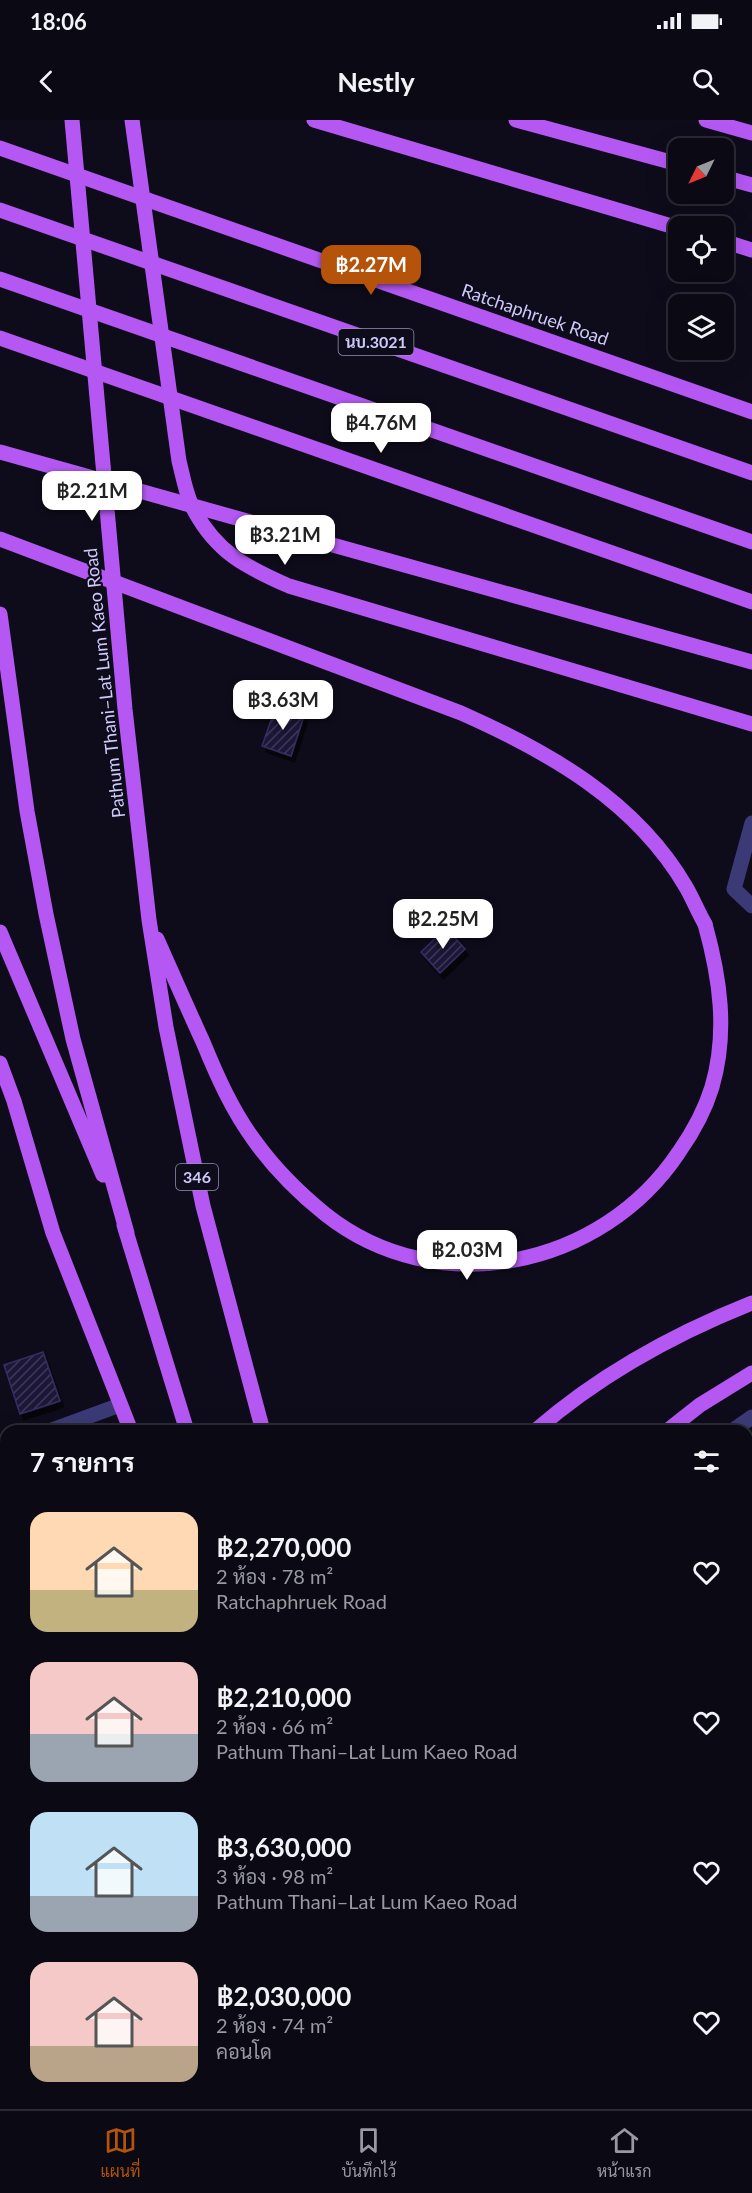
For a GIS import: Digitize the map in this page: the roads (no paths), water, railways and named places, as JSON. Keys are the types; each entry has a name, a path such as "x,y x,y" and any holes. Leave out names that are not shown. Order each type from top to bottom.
{"main road":[{"name":"Pathum Thani–Lat Lum Kaeo Road","path":"72,120 125,709 149,920"},
{"path":"132,120 179,461 192,508 217,544 249,569 289,586 752,724"},
{"path":"314,120 668,225"},
{"path":"516,120 668,162"},
{"path":"706,120 752,133"},
{"name":"Ratchaphruek Road","path":"0,148 752,412"},
{"path":"734,180 752,185"},
{"name":"นบ.3021","path":"0,210 752,474"},
{"path":"734,244 752,250"},
{"path":"0,279 752,542"},
{"path":"0,338 752,602"},
{"path":"0,452 752,662"},
{"path":"0,539 461,713 530,745 589,781 632,818 667,859 686,887 705,924 716,963 722,1024 712,1087 703,1112 689,1137 659,1178 639,1198 595,1231 544,1254 482,1264 441,1262 397,1252 362,1238 326,1214 274,1166 254,1140 223,1087 149,920"},
{"path":"0,614 27,811 73,1039 127,1233 185,1425"},
{"name":"346","path":"149,920 166,1027 203,1206 260,1425"},
{"path":"0,932 127,1233"},
{"path":"0,1063 14,1101 53,1233 128,1425"},
{"path":"542,1425 561,1408 638,1358 707,1322 752,1304"},
{"path":"675,1425 700,1405 752,1372"}],"street":[{"path":"752,823 734,888 752,906"},
{"path":"65,1425 120,1405"}]}
